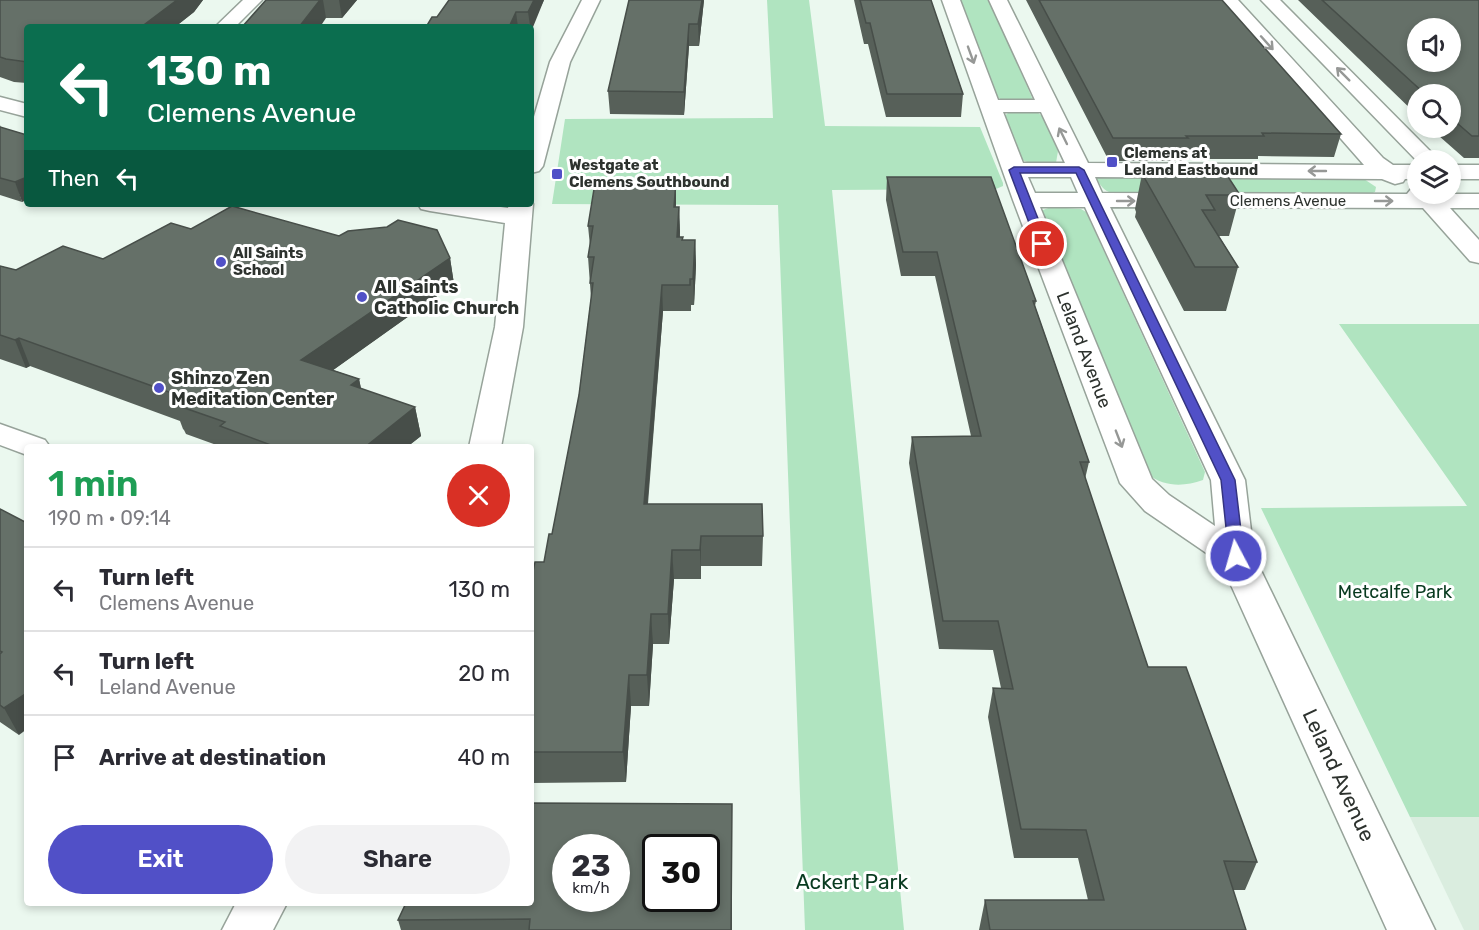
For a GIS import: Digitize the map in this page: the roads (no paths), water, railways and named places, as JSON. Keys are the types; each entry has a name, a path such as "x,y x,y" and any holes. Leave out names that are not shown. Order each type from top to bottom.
{"street":[{"path":"228,24 253,0"},
{"path":"534,155 560,62 591,0"},
{"name":"Leland Avenue","path":"951,0 1025,200 1137,483 1157,503 1236,556"},
{"name":"Leland Avenue","path":"998,0 1228,480 1236,556 1412,930"},
{"path":"1228,0 1375,163 1407,185"},
{"path":"1270,0 1418,150"},
{"path":"0,103 24,110"},
{"path":"990,106 1049,106"},
{"path":"1324,107 1375,107"},
{"name":"Clemens Avenue","path":"1014,170 1407,172"},
{"path":"1461,172 1479,172"},
{"name":"Clemens Avenue","path":"1025,200 1094,201 1407,195"},
{"name":"Clemens Avenue","path":"1461,199 1479,201"},
{"path":"1431,204 1479,255"},
{"path":"468,207 519,211 508,340 486,444"},
{"path":"0,434 26,444"},
{"path":"246,930 261,906"}],"place":[{"name":"Clemens at Leland Eastbound","path":"1112,162"},
{"name":"Westgate at Clemens Southbound","path":"557,174"},
{"name":"All Saints School","path":"221,262"},
{"name":"All Saints Catholic Church","path":"362,297"},
{"name":"Shinzo Zen Meditation Center","path":"159,388"}],"park label":[{"name":"Metcalfe Park","path":"1395,592"},
{"name":"Ackert Park","path":"852,881"}]}
